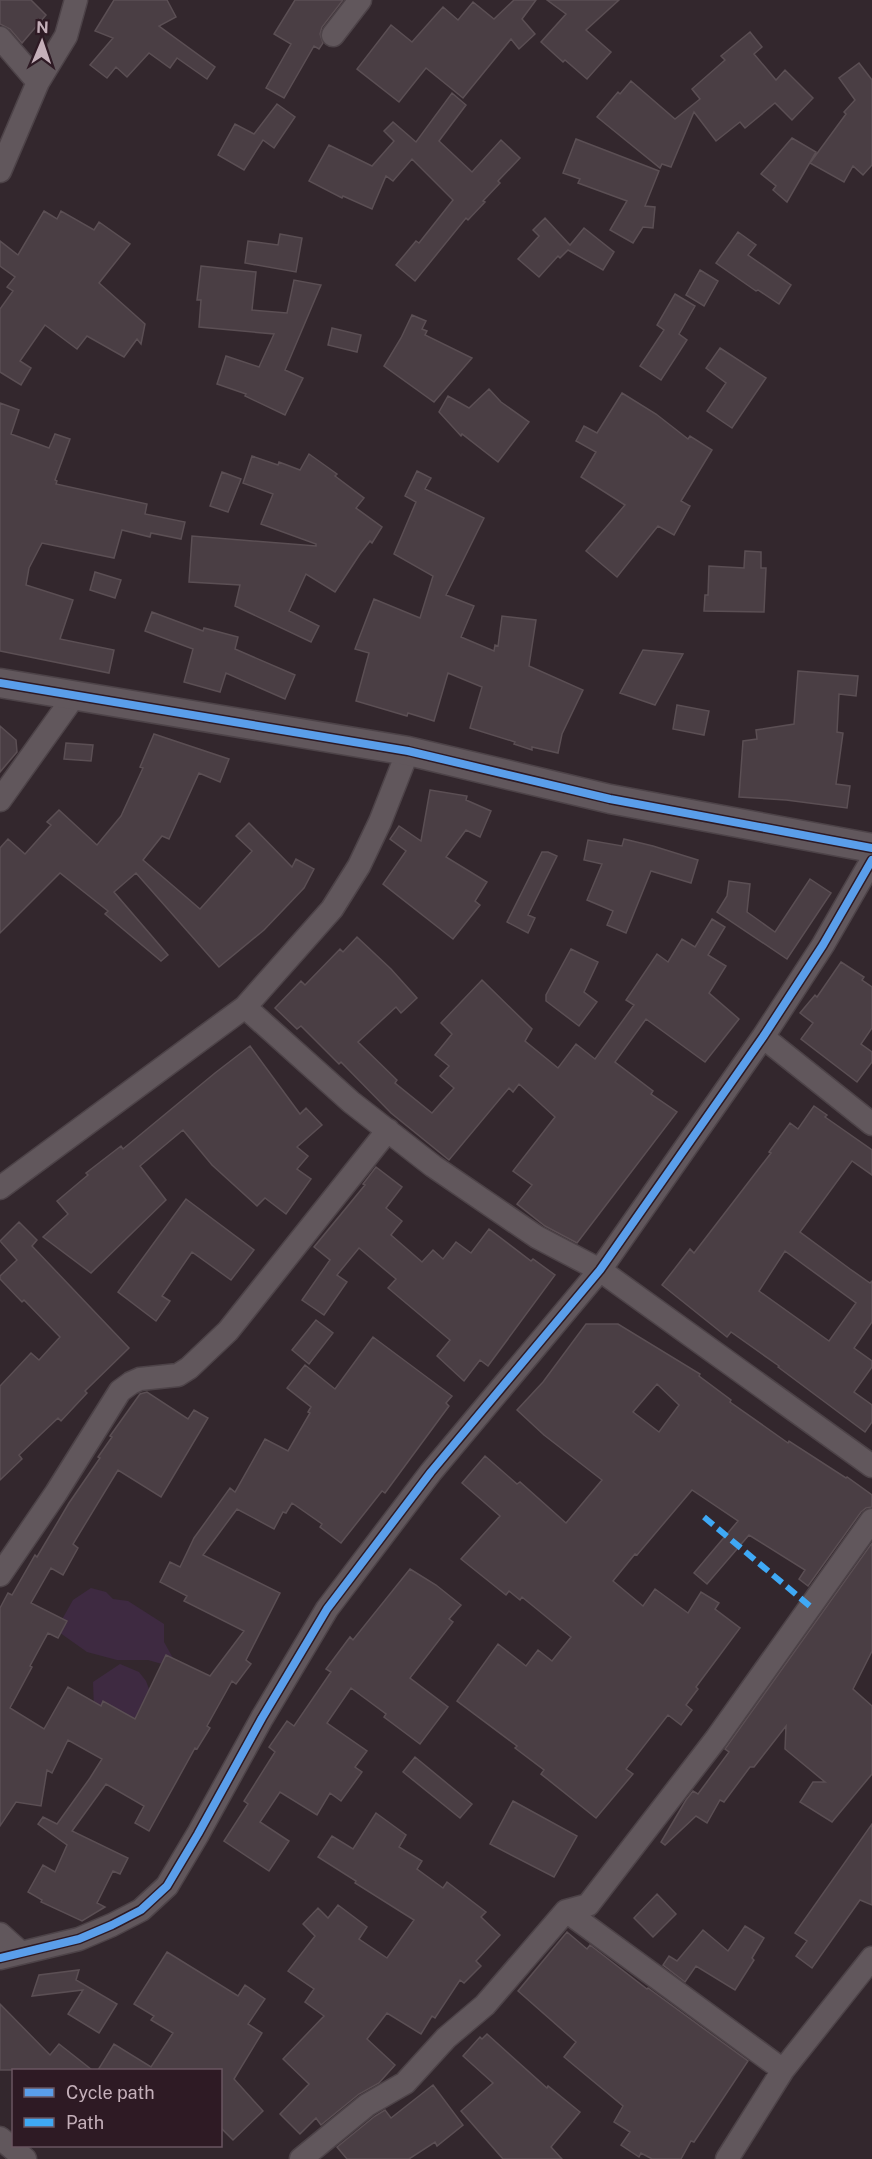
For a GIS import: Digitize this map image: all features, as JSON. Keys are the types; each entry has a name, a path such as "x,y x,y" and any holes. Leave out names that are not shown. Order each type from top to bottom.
{"street":[{"path":"0,171 38,81 66,36 75,0"},
{"path":"333,35 360,0"},
{"path":"0,38 38,81"},
{"path":"0,683 408,751 610,800 872,848"},
{"path":"0,800 75,694"},
{"path":"0,1188 245,1007 332,909 372,840 408,751"},
{"path":"0,1934 10,1955 79,1939 112,1926 141,1910 167,1886 261,1718 327,1609 431,1472 600,1270 763,1036 823,945 872,860"},
{"path":"245,1007 351,1102 434,1167 537,1237 600,1270 872,1466"},
{"path":"763,1036 872,1124"},
{"path":"0,1575 56,1493 120,1391 140,1379 178,1375 189,1368 228,1331 388,1130"},
{"path":"301,2159 367,2106 405,2083 446,2038 485,2005 566,1911 588,1905 716,1739 872,1520"},
{"path":"566,1911 783,2070"},
{"path":"727,2159 783,2070 872,1958"},
{"path":"0,2138 25,2159"}],"shaded area":[{"path":"91,1588 106,1592 113,1599 128,1601 164,1624 164,1642 173,1658 169,1666 148,1660 117,1660 87,1652 56,1630 73,1600"},
{"path":"120,1664 139,1672 146,1681 152,1697 144,1722 94,1710 93,1682"}],"building":[{"path":"0,0 31,0 46,15 22,43 10,29 0,24"},
{"path":"114,0 167,0 176,17 159,26 215,67 207,79 177,58 170,68 149,53 127,77 116,67 107,78 90,65 113,38 95,31"},
{"path":"295,0 343,0 322,27 320,34 323,43 319,49 314,46 284,98 266,88 291,44 274,34"},
{"path":"514,0 536,0 522,19 535,34 519,49 511,39 463,98 426,68 399,102 357,69 391,25 412,42 443,7 458,20 473,2 494,19"},
{"path":"547,0 619,0 586,30 611,52 587,79 541,42 566,14"},
{"path":"750,32 762,47 754,54 776,80 785,70 813,98 792,120 775,103 745,128 740,122 716,141 694,112 671,167 662,164 660,168 597,117 618,92 620,94 631,81 675,119 700,99 692,89 725,60 721,56"},
{"path":"859,63 872,80 872,165 863,175 853,166 844,182 810,163 846,114 844,112 855,100 839,78"},
{"path":"452,93 466,105 439,141 472,172 501,140 520,158 498,181 500,183 483,201 485,202 468,220 466,218 415,281 396,265 416,241 419,243 453,200 412,159 393,181 386,176 372,209 343,196 342,198 309,181 329,145 372,166 394,141 384,131 393,122 416,142"},
{"path":"277,104 295,117 274,148 263,140 244,170 218,155 235,124 254,134"},
{"path":"792,138 816,152 787,202 773,190 776,186 761,174"},
{"path":"576,139 659,171 645,206 655,207 653,228 643,227 633,243 610,230 627,201 578,183 580,179 563,173"},
{"path":"44,211 57,219 61,211 94,230 99,222 130,244 99,283 145,324 141,344 137,339 124,357 87,336 77,349 45,325 20,361 31,368 21,385 0,372 0,309 13,291 7,287 15,277 0,266 0,241 18,255"},
{"path":"545,218 570,245 584,228 614,252 603,270 568,250 560,258 558,256 539,277 518,259 539,236 533,230"},
{"path":"738,232 756,245 748,255 791,285 779,304 716,263"},
{"path":"280,234 302,238 296,272 245,263 248,241 278,245"},
{"path":"201,266 256,272 252,310 287,313 294,280 321,285 285,370 303,378 285,415 245,396 246,394 217,384 226,356 259,367 274,334 199,327 201,300 197,300"},
{"path":"700,270 718,281 704,306 686,295"},
{"path":"675,294 695,306 679,334 687,340 661,380 640,366 664,330 657,325"},
{"path":"412,315 426,321 422,329 427,331 425,335 472,358 434,402 384,366"},
{"path":"332,328 361,335 357,352 328,345"},
{"path":"720,348 766,378 732,428 707,411 726,383 706,368"},
{"path":"489,389 501,402 529,422 498,462 462,434 461,436 439,412 448,396 469,408"},
{"path":"622,393 656,414 688,439 690,436 712,450 681,501 690,506 674,535 658,526 617,577 586,551 625,505 581,477 596,452 576,441 584,426 597,433"},
{"path":"0,403 19,410 11,434 49,448 55,434 70,439 55,480 56,484 147,504 145,514 185,522 181,539 151,533 150,537 122,530 114,558 42,543 29,568 26,585 73,600 60,639 114,650 109,673 0,651"},
{"path":"309,454 337,474 335,476 364,498 356,508 382,527 372,543 370,541 360,554 335,592 306,574 289,611 319,626 311,642 235,606 240,585 189,582 192,536 316,546 316,544 261,524 273,494 243,483 252,456 300,470"},
{"path":"417,471 431,478 425,489 484,518 446,595 474,606 461,637 494,651 495,645 498,646 502,616 536,620 529,666 583,690 562,734 558,753 532,747 532,750 514,744 515,742 470,728 482,687 448,673 434,721 408,713 407,716 356,701 369,653 355,649 374,599 420,618 433,576 394,554 416,502 405,496"},
{"path":"222,472 241,479 228,512 210,506"},
{"path":"745,551 761,552 761,568 766,568 764,612 704,611 705,595 708,595 709,566 744,568"},
{"path":"95,572 121,580 115,598 90,590"},
{"path":"152,612 203,631 204,628 238,637 235,649 295,675 285,699 226,673 220,692 184,682 193,649 145,631"},
{"path":"643,650 683,654 655,705 620,693"},
{"path":"798,671 858,676 856,696 839,694 837,732 843,733 836,784 850,786 847,808 739,797 743,741 757,739 756,730 794,724"},
{"path":"677,705 709,711 704,735 673,729"},
{"path":"0,726 16,740 17,752 0,772"},
{"path":"154,734 229,759 220,782 199,773 169,839 162,836 143,860 200,909 252,851 236,836 249,823 292,867 296,859 314,869 304,888 264,930 219,967 136,873 114,892 168,955 161,961 105,914 108,911 60,873 0,933 0,848 8,839 25,854 51,825 47,822 59,810 97,845 121,816 143,768 140,767"},
{"path":"66,743 93,745 91,761 64,759"},
{"path":"430,790 467,796 466,800 491,811 480,837 466,830 446,857 487,882 475,901 480,905 453,939 383,884 406,851 390,839 399,826 421,841"},
{"path":"624,839 698,860 691,883 651,871 626,933 607,925 613,911 587,900 602,864 584,860 588,840 622,846"},
{"path":"542,852 557,856 528,915 535,918 528,933 507,922"},
{"path":"810,879 831,893 787,959 717,912 727,896 729,881 750,884 747,912 775,932"},
{"path":"712,919 725,927 708,955 726,966 709,993 739,1019 705,1062 646,1019 615,1062 653,1091 651,1094 677,1112 577,1243 545,1226 517,1204 532,1185 513,1171 555,1117 519,1084 513,1092 509,1088 449,1160 391,1113 341,1062 339,1064 301,1026 297,1029 275,1008 301,981 305,985 340,949 343,952 357,937 417,998 401,1013 396,1007 358,1042 397,1080 395,1083 432,1113 454,1088 440,1076 449,1066 435,1055 452,1034 441,1023 482,980 532,1029 525,1041 558,1068 576,1044 595,1059 634,1005 626,1000 657,954 668,962 682,939 695,947"},
{"path":"571,949 598,962 584,992 597,1002 579,1026 546,1001 546,995"},
{"path":"841,962 864,977 862,980 872,987 872,1028 861,1044 872,1052 872,1062 857,1082 801,1039 813,1023 800,1013 815,995 817,997"},
{"path":"250,1046 300,1114 306,1108 322,1125 297,1147 308,1156 297,1169 311,1179 286,1214 265,1198 257,1206 212,1165 183,1130 140,1166 166,1200 91,1273 43,1237 68,1214 57,1201 88,1175 86,1173 121,1146 123,1149"},
{"path":"814,1106 827,1115 825,1117 872,1150 872,1175 852,1161 800,1232 870,1283 872,1281 872,1322 854,1348 872,1361 872,1367 854,1392 872,1405 872,1422 865,1432 731,1332 727,1337 662,1285 690,1249 694,1253 771,1153 769,1152 790,1123 798,1129","holes":["785,1251 856,1303 829,1341 759,1291"]},
{"path":"376,1167 402,1187 386,1208 402,1221 391,1235 422,1262 433,1250 443,1259 456,1242 471,1253 489,1229 531,1261 533,1259 555,1275 488,1366 480,1360 464,1381 437,1356 450,1340 388,1288 396,1279 359,1248 337,1275 347,1282 324,1315 302,1300 330,1260 314,1247 365,1185 363,1184"},
{"path":"186,1199 254,1250 231,1280 192,1252 162,1296 170,1301 156,1321 118,1292"},
{"path":"19,1222 37,1240 32,1246 129,1348 85,1391 87,1393 61,1421 58,1418 19,1455 22,1459 0,1480 0,1386 31,1353 39,1360 60,1337 0,1279 0,1276 17,1260 0,1241"},
{"path":"316,1320 333,1333 309,1364 292,1350"},
{"path":"586,1324 618,1324 700,1374 699,1376 731,1400 730,1402 788,1443 789,1441 872,1495 872,1507 861,1512 808,1586 799,1579 805,1570 749,1535 707,1584 694,1573 738,1521 692,1490 637,1555 635,1554 613,1581 643,1606 655,1589 688,1613 701,1592 719,1603 715,1609 740,1628 696,1687 698,1689 686,1705 692,1710 681,1725 668,1715 626,1769 633,1774 596,1818 541,1774 544,1770 515,1748 517,1746 457,1701 498,1644 526,1666 538,1650 552,1661 571,1637 522,1597 520,1600 509,1591 506,1595 461,1559 500,1516 462,1483 485,1456 517,1484 520,1482 566,1523 602,1480 544,1435 517,1410 543,1382","holes":["657,1384 679,1405 659,1432 633,1412"]},
{"path":"373,1337 452,1396 446,1403 449,1406 385,1493 382,1491 341,1543 320,1527 322,1524 292,1503 286,1513 283,1512 274,1529 237,1509 203,1555 280,1593 246,1660 251,1664 236,1684 232,1681 207,1726 210,1728 197,1749 195,1748 149,1831 135,1823 144,1806 106,1784 72,1831 128,1858 120,1874 113,1871 97,1903 105,1907 82,1921 41,1902 42,1900 28,1892 43,1865 55,1872 67,1845 38,1824 43,1817 57,1824 102,1759 68,1740 52,1773 47,1770 41,1806 16,1802 0,1826 0,1608 8,1593 12,1595 35,1555 37,1557 69,1503 100,1458 98,1457 112,1437 110,1436 140,1394 147,1392 188,1419 194,1410 208,1418 161,1497 118,1470 73,1544 78,1548 63,1575 51,1568 31,1603 67,1621 58,1638 48,1633 10,1708 44,1729 68,1687 101,1706 103,1701 135,1719 166,1655 210,1676 244,1631 184,1601 187,1596 160,1582 170,1562 180,1567 194,1538 230,1488 235,1492 265,1439 288,1451 310,1413 308,1412 311,1407 287,1388 305,1365 335,1389"},
{"path":"872,1543 872,1651 853,1689 872,1706 872,1774 832,1822 800,1802 813,1782 825,1782 785,1749 786,1726 754,1767 750,1767 724,1802 720,1800 707,1823 696,1816 665,1845 661,1842 686,1800 693,1791 698,1794 729,1752 725,1749"},
{"path":"410,1569 436,1585 461,1605 449,1619 453,1622 410,1678 448,1707 420,1744 384,1717 386,1714 351,1688 327,1723 367,1751 355,1767 362,1772 341,1801 330,1793 317,1815 280,1792 260,1822 289,1841 269,1871 224,1841 248,1804 244,1801 275,1752 269,1747 287,1721 294,1726 331,1672 326,1669 350,1637 353,1640"},
{"path":"415,1757 472,1804 460,1818 403,1772"},
{"path":"513,1801 577,1836 554,1877 490,1844"},
{"path":"376,1813 406,1835 399,1847 422,1861 417,1869 443,1888 447,1882 486,1912 481,1917 500,1935 476,1961 481,1966 464,1983 460,1980 435,2018 432,2016 421,2034 387,2013 367,2039 395,2065 379,2083 359,2094 321,2125 316,2118 300,2134 280,2114 309,2084 283,2059 324,2016 305,2002 314,1989 288,1971 315,1936 303,1924 318,1908 328,1918 338,1905 367,1927 359,1939 387,1958 414,1920 318,1857 332,1836 353,1849"},
{"path":"872,1824 872,1905 860,1900 812,1968 796,1956 807,1941 795,1933"},
{"path":"657,1894 676,1914 653,1937 634,1918"},
{"path":"745,1926 764,1938 752,1958 754,1960 735,1990 696,1966 685,1982 663,1965 669,1956 677,1961 703,1930 728,1951"},
{"path":"567,1932 587,1949 590,1945 748,2061 694,2142 691,2141 681,2159 652,2159 641,2153 639,2157 621,2145 630,2132 614,2122 623,2106 564,2057 576,2042 518,1991"},
{"path":"167,1952 238,1996 245,1985 265,1999 248,2024 262,2033 234,2079 263,2111 233,2140 222,2129 222,2069 99,2069 114,2044 151,2067 173,2033 151,2020 154,2016 134,2004"},
{"path":"79,1970 76,1980 117,2004 99,2033 68,2014 83,1990 32,1996 39,1975"},
{"path":"0,2004 50,2055 59,2044 91,2069 12,2069 0,2070"},
{"path":"487,2034 547,2088 548,2086 580,2112 551,2147 562,2159 503,2159 461,2111 493,2083 463,2056 480,2037 482,2039"},
{"path":"433,2085 463,2125 437,2146 435,2142 409,2159 347,2159 337,2147 375,2116 385,2110 391,2118"}],"marked path":[{"path":"704,1517 811,1607"}],"cycle path":[{"path":"0,683 408,751 610,799 872,848"},
{"path":"0,1958 79,1939 112,1925 141,1910 167,1886 327,1609 431,1472 600,1270 763,1037 823,945 872,860"}]}
